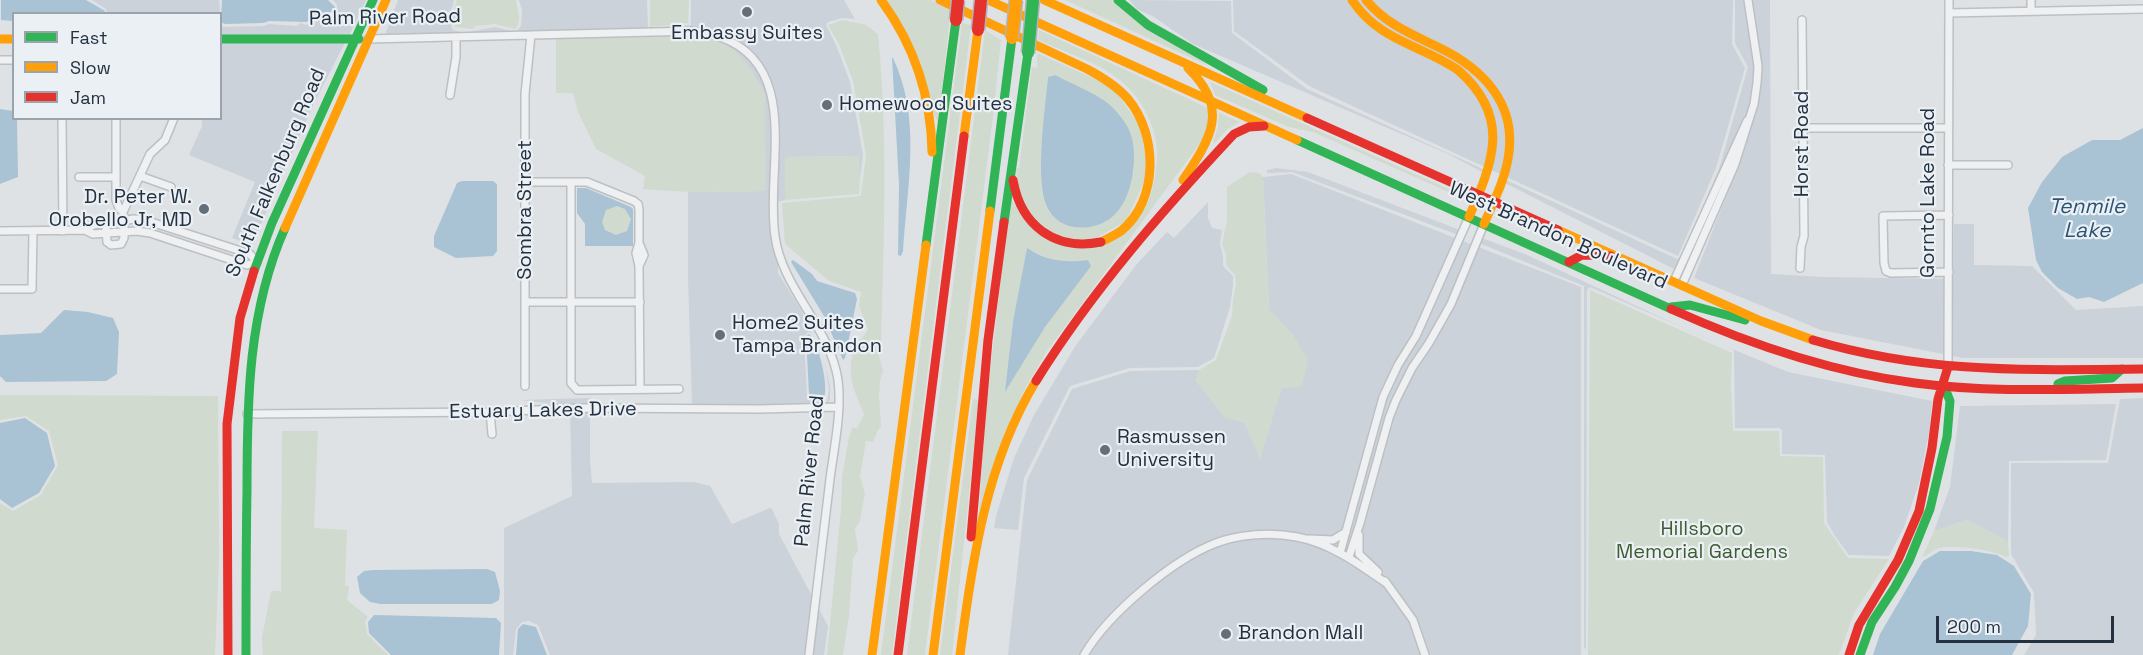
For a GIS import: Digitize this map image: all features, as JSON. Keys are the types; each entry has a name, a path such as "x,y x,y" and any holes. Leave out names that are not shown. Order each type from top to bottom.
{"main road":[{"name":"South Falkenburg Road","path":"228,655 228,409 240,318 272,223 373,0"},
{"name":"South Falkenburg Road","path":"246,655 247,409 257,318 270,266 293,208 386,0"},
{"path":"881,0 898,24 914,54 927,95 933,138 931,213"},
{"path":"940,0 1099,76 1128,98 1144,123 1150,150 1149,184 1141,205 1134,217 1123,228 1103,240 1081,245 1067,244 1052,238 1037,229 1027,219 1019,205 1012,169 1014,144"},
{"path":"872,655 958,0"},
{"path":"898,655 981,0"},
{"name":"West Brandon Boulevard","path":"988,0 1670,307 1736,336 1804,359 1874,375 1944,386 2047,389 2143,388"},
{"path":"933,655 1016,0"},
{"path":"960,655 967,601 988,340 1028,53 1033,0"},
{"name":"West Brandon Boulevard","path":"1044,0 1493,202 1794,334 1846,350 1948,367 2014,370 2143,369"},
{"path":"1118,0 1148,25 1209,58 1311,119"},
{"path":"1352,0 1359,11 1377,29 1452,54 1480,72 1499,101 1506,123 1509,150 1484,224"},
{"path":"1366,0 1383,20 1408,40 1458,70 1474,86 1485,105 1491,124 1493,146 1489,168 1469,217"},
{"name":"Palm River Road","path":"222,39 368,39"},
{"path":"1164,209 1208,141 1213,127 1212,101 1202,80 1178,59"},
{"path":"967,601 981,524 993,477 1007,439 1038,376 1074,324 1164,209 1234,134 1249,127 1268,127"},
{"path":"1569,262 1575,256 1618,256"},
{"path":"257,262 270,266"},
{"path":"1670,307 1690,305 1742,320 1761,321"},
{"name":"Gornto Lake Road","path":"1849,655 1859,625 1894,568 1919,511 1932,448 1938,399 1944,386 1948,367"},
{"path":"2047,389 2065,381 2112,378 2122,369"},
{"path":"2127,388 2143,380"},
{"path":"1860,655 1872,622 1909,561 1930,510 1947,437 1950,400 1944,386"},
{"path":"228,409 247,409"}],"street":[{"path":"1678,283 1735,164 1756,92 1758,66 1748,0"},
{"name":"Gornto Lake Road","path":"1948,367 1949,0"},
{"path":"2031,0 2031,11"},
{"path":"1949,13 2143,9"},
{"name":"Horst Road","path":"1800,267 1804,236 1802,20"},
{"name":"Palm River Road","path":"368,39 694,31 721,37 747,51 762,70 771,88 775,112 774,235 780,259 825,344 838,380 838,407 809,655"},
{"name":"Sombra Street","path":"525,386 525,94 531,35"},
{"path":"450,95 456,57 456,37"},
{"path":"62,120 63,231"},
{"path":"116,120 116,195 119,208 124,216"},
{"path":"106,223 106,242 116,246 121,244 124,216 129,199 150,154 168,135 173,120"},
{"path":"1804,128 1948,129"},
{"path":"1948,165 2008,165"},
{"path":"140,176 171,187"},
{"path":"79,177 116,177"},
{"path":"526,182 587,182 638,204 639,243 636,253 639,266 640,389"},
{"path":"571,182 571,383 577,390 679,389"},
{"path":"116,195 129,199"},
{"path":"1949,215 1883,216 1886,271 1949,272"},
{"path":"0,231 85,230 93,234 124,231 150,233 247,265 257,262 250,254 150,221 124,216 93,225 85,230"},
{"path":"1340,553 1383,398 1398,364 1416,336 1469,217"},
{"path":"1349,557 1396,400 1412,368 1451,304 1484,224"},
{"path":"0,289 33,289 33,231"},
{"path":"526,302 640,302"},
{"name":"Estuary Lakes Drive","path":"247,409 490,412 583,408 838,407"},
{"path":"490,412 492,434"},
{"path":"1360,523 1359,554 1386,583 1413,620 1425,655"},
{"path":"1084,655 1115,617 1143,591 1168,570 1216,543 1254,534 1333,540 1346,532"},
{"path":"1303,539 1349,557 1386,583"}],"shaded area":[{"path":"92,0 219,0 220,8 219,12 107,12 106,9"},
{"path":"333,0 366,0 349,36 222,36 222,26 269,24 296,26 301,23 306,25 337,13 337,5"},
{"path":"398,0 454,0 450,23 453,30 464,33 495,27 515,32 521,26 522,10 519,0 647,0 648,29 385,35"},
{"path":"691,0 844,0 855,19 842,18 828,22 826,25 850,82 863,155 860,179 858,156 785,157 785,200 777,202 778,111 774,88 764,67 748,48 722,34 694,28 668,28 691,25"},
{"path":"1129,0 1231,1 1232,33 1307,89 1485,170 1484,173 1448,154 1193,44 1154,17 1137,9"},
{"path":"1233,0 1733,0 1732,44 1745,68 1716,168 1678,256 1309,86 1234,31"},
{"path":"1735,0 1745,0 1754,58 1753,92 1747,115 1676,270 1503,182 1504,179 1677,259 1680,258 1719,169 1748,67 1735,43"},
{"path":"1751,0 1770,0 1771,274 1953,279 1954,224 1974,224 1974,265 2032,266 2076,310 2143,306 2143,358 1963,358 1821,330 1694,278 1745,148 1759,93 1760,57"},
{"path":"717,40 745,54 759,72 768,90 772,112 771,235 778,261 778,273 812,333 808,332 804,337 807,395 811,400 823,404 827,402 829,389 825,366 830,386 830,399 825,405 692,406 688,192 766,191 735,51"},
{"path":"222,42 345,43 314,103 252,245 232,238 255,182 189,155 202,126 202,120 222,120"},
{"path":"1276,168 1308,172 1460,230 1458,235 1292,172 1267,173 1267,170"},
{"path":"1291,174 1581,287 1581,655 1008,655 1027,480 1072,389 1130,371 1199,370 1196,381 1225,417 1245,423 1260,458 1281,389 1293,335 1269,310 1263,177"},
{"path":"1208,202 1208,218 1212,228 1222,230 1220,244 1223,266 1233,276 1230,307 1214,358 1198,367 1130,368 1070,386 1024,478 1018,530 994,528 1014,458 1034,415 1076,345 1136,265 1167,232 1174,238"},
{"path":"1482,238 1527,255 1685,329 1590,287 1587,290 1586,649 1584,648 1584,286 1479,243"},
{"path":"1734,350 1788,372 1932,401 1930,427 1919,483 1904,527 1889,556 1849,555 1827,522 1825,455 1782,454 1780,428 1735,428"},
{"path":"2143,398 2143,655 2024,655 2036,635 2034,593 2011,554 2011,463 2108,463 2120,399"},
{"path":"591,399 592,405 590,459 592,483 694,482 710,486 732,524 772,509 779,524 779,534 813,598 806,655 550,655 538,625 529,621 522,622 516,629 513,655 504,655 504,528 572,496 570,406 520,400"},
{"path":"2116,404 2106,460 2009,461 2008,544 2005,540 1967,520 1934,531 1950,487 1960,406"},
{"path":"818,607 828,626 824,655 812,655"}],"green space":[{"path":"457,0 516,0 519,19 517,26 515,29 495,24 475,26 473,29 455,27 452,15"},
{"path":"650,0 689,0 688,23 650,27"},
{"path":"885,0 931,0 951,9 938,123"},
{"path":"1065,0 1112,0 1209,66"},
{"path":"843,20 866,25 878,34 883,111 884,188 881,342 878,352 883,371 879,396 881,426 873,442 866,441 860,476 865,493 860,521 855,529 858,551 853,558 849,616 843,655 827,655 842,477 849,437 853,427 857,429 864,414 852,383 852,359 855,346 868,329 859,306 861,292 829,281 785,244 782,203 861,196 866,155 853,81 839,44 828,25"},
{"path":"962,23 971,25 892,655 881,655"},
{"path":"985,30 1001,40 994,108 925,655 907,655"},
{"path":"1039,30 1208,108 1208,121 1203,139 1047,351 1023,392 979,511 986,410 1010,197 1026,222 1087,247 1141,212 1150,198 1156,169 1156,144 1150,120 1129,88 1101,68 1038,40","holes":["1027,248 1064,261 1088,260 1090,266 1057,309 1006,390 1013,321"]},
{"path":"693,35 717,40 735,51 753,72 765,94 766,191 688,192 643,189 645,176 596,149 578,112 573,93 556,93 556,38"},
{"path":"1037,53 1097,80 1116,92 1141,127 1148,173 1126,221 1096,238 1073,240 1055,235 1032,218 1018,189 1016,168 1019,168 1032,67 1037,68","holes":["1055,75 1130,132 1134,173 1080,228 1056,219 1046,207 1041,180 1048,77"]},
{"path":"1210,82 1453,191 1460,197 1313,132 1289,127 1215,95"},
{"path":"1219,113 1240,122 1228,129 1215,143 1213,142 1218,127"},
{"path":"859,156 859,194 785,200 785,157"},
{"path":"1250,172 1259,173 1263,177 1269,309 1293,335 1308,360 1302,386 1281,389 1260,459 1245,423 1225,417 1196,381 1199,370 1216,360 1232,316 1235,275 1226,265 1226,255 1222,244 1227,221 1227,187"},
{"path":"616,205 622,206 630,214 630,226 622,234 616,235 610,234 602,226 601,220 602,214 610,206"},
{"name":"Hillsboro Memorial Gardens","path":"1590,290 1732,353 1733,431 1779,431 1780,456 1823,457 1824,523 1848,558 1889,559 1854,613 1839,655 1588,655"},
{"path":"0,395 218,396 219,559 215,655 0,655 0,503 13,511 41,495 58,465 49,431 26,416 0,420"},
{"path":"973,399 979,400 952,655 940,655"},
{"path":"282,431 318,431 314,528 347,530 345,586 349,586 347,600 368,617 365,621 367,634 388,655 263,655 262,638 271,591 281,591"},
{"path":"1967,520 2006,540 2009,556 1963,547 1946,547 1932,551 1922,558 1934,531"}],"water":[{"path":"1,0 86,0 105,11 12,12 12,21 1,20"},
{"path":"222,0 328,0 335,7 333,11 306,22 269,21 224,24"},
{"path":"892,58 902,81 910,129 909,177 901,256 898,255 899,185"},
{"path":"1055,75 1092,93 1111,106 1126,125 1133,142 1134,165 1125,200 1112,217 1094,226 1085,228 1066,225 1051,214 1046,205 1041,177 1042,142 1048,77"},
{"path":"0,109 12,111 12,120 17,120 18,177 0,184"},
{"name":"Tenmile Lake","path":"2143,128 2143,283 2104,302 2089,297 2077,299 2058,288 2042,272 2036,260 2028,208 2042,182 2062,157 2092,140 2120,140"},
{"path":"493,181 497,184 497,251 493,256 456,258 434,247 434,236 457,183"},
{"path":"577,188 586,188 631,207 633,209 633,246 585,246 585,224 577,213","holes":["617,206 625,209 631,219 627,231 616,235 605,230 602,222 606,210"]},
{"path":"1027,248 1056,260 1088,260 1091,266 1045,327 1005,392 1013,321"},
{"path":"793,260 812,274 817,281 855,293 857,299 843,360 824,316 791,262"},
{"path":"64,310 88,312 113,318 119,332 117,374 106,381 6,382 0,376 0,335 41,333"},
{"path":"809,334 813,339 822,366 825,387 823,401 809,394 806,336"},
{"path":"25,418 47,433 55,466 39,493 12,508 0,499 0,423"},
{"path":"1940,551 1971,551 1997,555 2014,566 2031,594 2028,626 2012,655 1873,655 1880,634 1923,561"},
{"path":"487,569 495,572 500,591 499,600 492,604 380,604 370,602 360,593 357,577 364,571 373,570"},
{"path":"374,615 496,618 501,623 499,655 391,655 369,633 368,622"},
{"path":"523,624 536,627 547,655 516,655 518,629"}],"traffic: fast":[{"path":"254,271 272,223 373,0"},
{"path":"1028,53 1033,0"},
{"path":"1118,0 1148,25 1263,90"},
{"path":"926,245 956,20"},
{"path":"990,211 1012,38"},
{"path":"222,39 359,39"},
{"path":"1004,222 1028,53"},
{"path":"1297,140 1671,309"},
{"path":"246,655 248,423 252,357 263,291 285,228"},
{"path":"1671,307 1690,305 1745,320"},
{"path":"2058,384 2065,381 2112,378 2122,369"},
{"path":"1860,655 1872,622 1909,561 1930,509 1947,437 1950,401 1944,386"}],"traffic: slow":[{"path":"285,228 386,0"},
{"path":"881,0 903,35 919,72 928,111 932,152"},
{"path":"940,0 1098,75 1124,94 1138,114 1149,148 1148,185 1133,218 1121,231 1101,242"},
{"path":"988,0 1297,140"},
{"path":"1012,38 1016,0"},
{"path":"1044,0 1307,118"},
{"path":"1352,0 1363,14 1388,34 1458,70 1475,88 1486,105 1492,123 1493,140 1485,177 1469,217"},
{"path":"1366,0 1390,22 1470,66 1494,91 1502,106 1508,122 1510,140 1508,159 1501,184 1484,224"},
{"path":"964,136 978,30"},
{"path":"0,39 12,39"},
{"path":"1183,180 1202,151 1212,124 1209,97 1188,68"},
{"path":"933,655 990,211"},
{"path":"1558,230 1761,321 1813,340"},
{"path":"872,655 926,245"},
{"path":"960,655 976,549 993,479 1019,412 1036,381"}],"traffic: jam":[{"path":"956,20 958,0"},
{"path":"978,30 981,0"},
{"path":"1307,118 1558,230"},
{"path":"1036,381 1080,315 1181,192 1234,134 1249,127 1264,126"},
{"path":"898,655 964,136"},
{"path":"1013,180 1024,210 1043,232 1069,243 1101,242"},
{"path":"971,537 988,340 1004,222"},
{"path":"1569,262 1582,255 1611,256"},
{"path":"228,655 227,424 240,318 254,271"},
{"path":"1671,309 1730,334 1790,355 1883,378 1972,388 2143,388"},
{"path":"1813,340 1896,359 1977,368 2143,369"},
{"path":"1849,655 1859,625 1898,560 1919,511 1932,448 1938,399 1948,367"}],"place":[{"name":"Embassy Suites","path":"747,12"},
{"name":"Homewood Suites","path":"827,105"},
{"name":"Dr. Peter W. Orobello Jr, MD","path":"204,209"},
{"name":"Home2 Suites Tampa Brandon","path":"720,335"},
{"name":"Rasmussen University","path":"1105,450"},
{"name":"Brandon Mall","path":"1226,634"}]}
